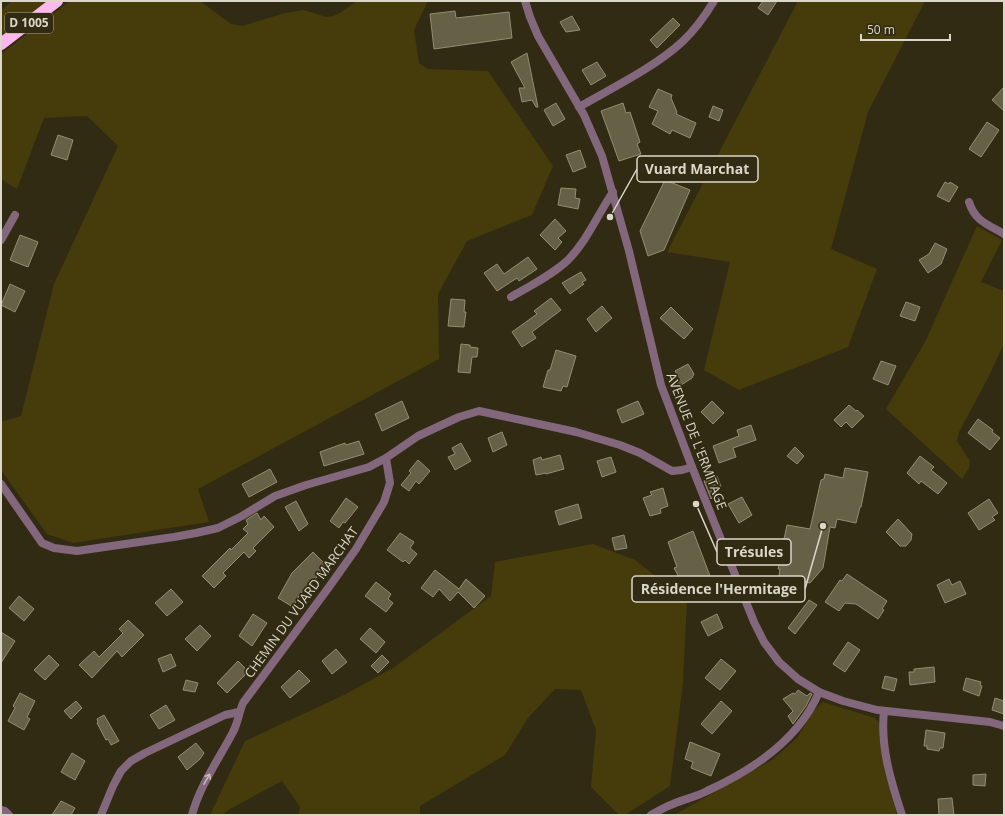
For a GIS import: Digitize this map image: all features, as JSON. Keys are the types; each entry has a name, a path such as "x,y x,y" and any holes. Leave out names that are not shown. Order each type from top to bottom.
{"highway":[{"name":"D 1005","path":"1,44 57,1"}],"street":[{"name":"AVENUE DE L'ERMITAGE","path":"525,1 538,36 579,107 597,145 612,192 637,284 656,368 692,467 754,622 764,642 788,671 808,686 819,692 857,705 884,711 990,722 1004,726"},
{"path":"579,107 637,74 675,48 697,26 714,1"},
{"path":"511,297 548,275 567,261 578,249 612,192"},
{"path":"969,202 972,212 978,219 1004,234"},
{"path":"1,240 15,215"},
{"path":"1,484 42,543 54,548 76,551 188,535 218,528 276,496 306,485 369,466 386,458 418,436 459,416 479,411 576,432 620,445 640,452 672,471 692,467"},
{"name":"CHEMIN DU VUARD MARCHAT","path":"192,815 199,793 235,730 239,712 250,693 356,549 384,502 390,483 386,458"},
{"path":"651,815 672,804 706,792 762,761 781,746 813,704 819,692"},
{"path":"884,711 883,729 887,764 890,780 902,815"},
{"path":"101,815 121,771 131,761 225,715 239,712"},
{"path":"1,810 5,811 8,815"}],"shaded area":[{"path":"12,1 48,1 1,37 1,10"},
{"path":"70,1 200,1 231,24 242,26 285,13 304,10 326,17 333,16 357,1 428,1 414,30 419,63 428,69 488,71 553,166 532,215 467,241 438,294 439,359 198,489 209,522 73,543 47,534 1,470 1,422 21,416 54,284 118,146 87,116 44,118 17,189 1,179 1,54"},
{"path":"798,1 925,1 868,112 831,249 877,269 848,347 739,390 704,370 730,262 667,252"},
{"path":"977,226 1002,240 981,282 1004,291 1004,343 988,378 959,432 957,441 970,461 969,468 962,479 886,409 925,342"},
{"path":"593,544 635,560 687,601 683,683 670,786 625,815 619,815 591,787 596,730 581,690 555,689 528,718 505,755 420,806 420,815 298,815 300,807 282,781 230,809 222,815 210,815 245,741 344,695 393,668 491,596 495,562"},
{"path":"823,702 875,718 879,723 885,773 897,815 674,815 772,760 797,738 815,709"}],"building":[{"path":"763,1 777,1 768,15 758,8"},
{"path":"455,11 456,18 509,12 512,38 434,49 430,14"},
{"path":"572,16 580,30 566,32 560,22"},
{"path":"673,18 680,25 657,48 650,40"},
{"path":"527,53 538,107 536,107 532,100 522,102 519,88 525,88 511,62"},
{"path":"597,62 606,76 591,85 582,70"},
{"path":"1004,87 1004,111 992,100"},
{"path":"658,89 672,95 671,98 677,112 676,114 696,123 690,138 672,130 670,134 652,124 658,111 649,107"},
{"path":"556,103 565,119 553,126 544,110"},
{"path":"623,103 626,113 630,112 640,142 637,144 641,154 619,161 601,111"},
{"path":"713,106 723,110 719,121 709,117"},
{"path":"987,122 999,130 981,157 969,149"},
{"path":"58,135 73,140 67,160 51,155"},
{"path":"580,150 586,167 573,172 566,155"},
{"path":"665,180 690,190 664,250 648,256 640,231"},
{"path":"945,182 949,184 950,182 958,187 949,202 937,196"},
{"path":"561,188 576,189 575,198 580,199 578,209 558,205"},
{"path":"555,219 566,231 558,238 562,242 555,250 540,235"},
{"path":"20,235 38,242 28,267 10,260"},
{"path":"935,243 947,249 941,264 928,273 919,260 929,254"},
{"path":"528,257 537,269 519,281 517,278 497,291 484,273 497,264 504,274"},
{"path":"581,272 586,280 582,282 584,284 570,294 562,283"},
{"path":"10,284 25,291 15,312 1,305"},
{"path":"551,298 561,310 532,332 536,338 522,347 512,332 537,314 534,311"},
{"path":"451,299 465,300 464,312 466,312 464,327 448,326"},
{"path":"906,302 920,307 915,321 900,316"},
{"path":"602,306 612,318 596,332 587,319"},
{"path":"671,307 693,329 684,339 660,318"},
{"path":"461,344 478,348 477,357 472,357 470,373 458,372"},
{"path":"556,350 576,356 567,387 563,386 561,391 543,387"},
{"path":"881,361 896,366 888,385 873,379"},
{"path":"688,364 694,374 692,378 675,389 670,381 678,376 675,371"},
{"path":"402,401 409,418 382,431 375,414"},
{"path":"638,401 644,414 622,423 617,410"},
{"path":"712,401 724,413 713,424 701,412"},
{"path":"849,405 864,416 852,428 846,422 841,427 834,420"},
{"path":"978,419 993,430 992,432 1000,438 990,450 968,433"},
{"path":"751,425 756,440 733,448 736,457 719,463 713,446 739,436 737,430"},
{"path":"502,432 507,445 493,452 488,438"},
{"path":"359,441 364,454 324,466 320,452 345,443 346,445"},
{"path":"461,443 471,461 455,470 448,457 455,454 452,448"},
{"path":"795,447 804,456 797,464 787,456"},
{"path":"560,455 564,469 536,475 533,460 541,457 542,460"},
{"path":"920,456 934,467 931,470 947,483 938,494 921,481 919,484 907,473"},
{"path":"611,457 616,472 602,477 597,461"},
{"path":"418,460 430,471 419,484 416,481 409,491 401,485 411,473 409,471"},
{"path":"845,468 868,472 861,507 856,523 837,519 835,528 830,527 823,568 810,583 779,576 780,569 778,569 781,554 779,554 787,525 810,529 821,480 824,479 825,474 843,478"},
{"path":"270,469 277,482 249,497 242,484"},
{"path":"717,476 721,487 716,488 718,492 711,499 704,481"},
{"path":"663,488 668,506 660,509 661,513 650,516 643,498 652,495 650,492"},
{"path":"742,497 752,515 739,523 728,504"},
{"path":"346,498 358,507 339,528 330,521"},
{"path":"989,499 998,513 992,517 995,520 979,530 968,513"},
{"path":"296,501 308,524 299,531 285,507"},
{"path":"578,504 582,518 559,525 555,511"},
{"path":"257,513 261,520 264,516 274,527 253,548 256,551 249,558 244,552 223,573 226,576 214,588 202,576 230,548 231,550 248,533 243,529 248,524 246,520"},
{"path":"898,519 912,534 911,540 906,546 900,546 886,532"},
{"path":"693,531 710,576 684,586 674,568 677,567 668,542"},
{"path":"400,533 414,542 410,548 417,554 409,564 405,560 403,562 387,550"},
{"path":"624,535 627,548 615,550 612,538"},
{"path":"313,552 328,567 303,590 293,607 278,598 292,573"},
{"path":"435,570 459,589 466,579 485,596 474,608 458,592 450,601 439,589 433,597 421,588"},
{"path":"847,574 887,601 882,609 884,610 878,619 856,604 845,603 839,611 825,602 840,580 842,581"},
{"path":"949,579 952,585 960,581 966,594 945,603 937,585"},
{"path":"376,582 391,594 388,599 393,603 386,612 365,596"},
{"path":"171,589 183,602 167,616 155,603"},
{"path":"19,596 34,609 24,621 9,608"},
{"path":"809,600 817,605 795,634 788,628"},
{"path":"253,614 267,623 252,646 239,636"},
{"path":"717,614 723,628 708,636 701,622"},
{"path":"128,620 144,635 122,657 117,651 92,678 79,665 94,651 99,657 123,633 119,629"},
{"path":"200,625 211,636 197,651 185,639"},
{"path":"370,628 385,642 376,653 360,639"},
{"path":"1,632 15,641 1,663"},
{"path":"848,642 860,650 845,672 833,664"},
{"path":"336,649 347,662 332,674 322,661"},
{"path":"171,654 176,666 163,672 158,659"},
{"path":"49,655 59,665 45,680 34,670"},
{"path":"382,655 389,662 378,673 371,666"},
{"path":"721,659 736,671 720,690 705,678"},
{"path":"238,661 247,670 244,674 245,675 227,693 217,683"},
{"path":"934,667 935,682 910,685 909,672 914,672 914,669"},
{"path":"299,670 310,681 290,698 281,687"},
{"path":"885,676 897,679 894,691 882,688"},
{"path":"966,678 981,682 980,685 982,686 979,696 963,690"},
{"path":"186,680 198,683 195,692 183,690"},
{"path":"798,690 807,696 810,693 812,694 806,706 793,724 788,716 793,711 783,699 793,693 795,694"},
{"path":"20,693 35,701 27,717 30,719 24,730 8,721 15,708 13,706"},
{"path":"995,698 1004,701 1004,714 992,710"},
{"path":"76,701 82,708 71,719 64,711"},
{"path":"721,701 732,711 712,734 701,724"},
{"path":"166,705 175,720 159,729 150,715"},
{"path":"104,715 119,741 111,745 108,739 106,740 97,723 97,719"},
{"path":"926,730 945,733 943,748 940,748 939,751 927,749 927,746 924,746"},
{"path":"690,742 720,754 711,776 691,768 693,762 685,759"},
{"path":"196,743 204,753 200,759 187,770 178,757"},
{"path":"72,753 85,761 75,780 61,772"},
{"path":"986,774 985,786 973,785 973,775"},
{"path":"952,798 954,815 939,815 938,799"},
{"path":"61,801 75,808 71,815 52,815"}],"place":[{"name":"Vuard Marchat","path":"610,217"},
{"name":"Trésules","path":"696,504"},
{"name":"Résidence l'Hermitage","path":"823,526"}]}
